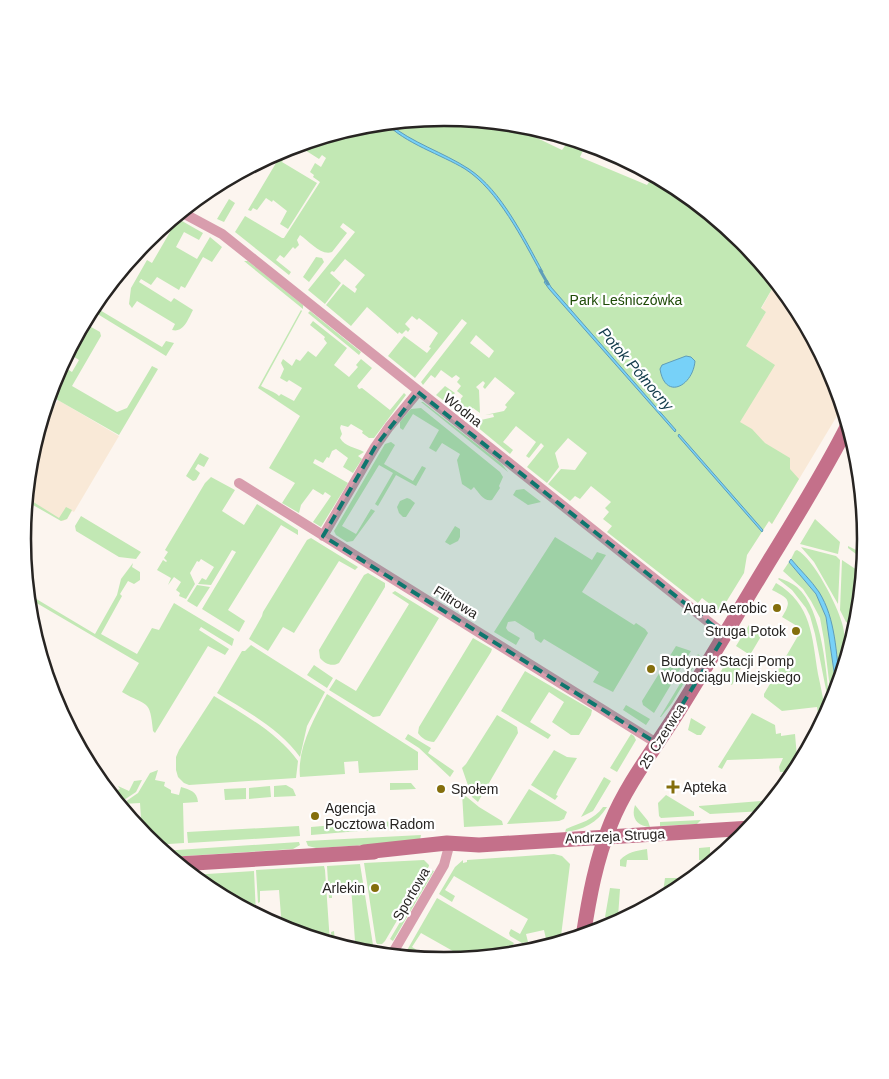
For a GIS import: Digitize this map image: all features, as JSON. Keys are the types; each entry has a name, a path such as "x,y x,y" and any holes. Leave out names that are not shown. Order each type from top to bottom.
{"street":[{"name":"Wodna","path":"188,216 222,234 725,635"},
{"path":"323,536 374,447 388,427 418,392"},
{"name":"25 Czerwca","path":"583,929 591,890 606,837 624,797 832,458 844,433"},
{"name":"25 Czerwca","path":"832,458 846,440"},
{"name":"Filtrowa","path":"239,484 658,744"},
{"name":"Andrzeja Struga","path":"188,863 364,852 422,852 447,847 740,829"},
{"name":"Sportowa","path":"395,949 444,865 447,847"}],"highlighted area":[{"path":"418,392 725,635 658,744 323,536 375,447"}],"shaded area":[{"path":"772,289 788,310 815,357 838,414 772,524 685,429 746,346 766,312 761,309"},
{"path":"58,400 119,436 74,512 72,511 67,519 63,521 33,505 39,459 52,409"}],"green space":[{"name":"Park Leśniczówka","path":"417,127 472,127 532,136 562,150 566,145 583,150 580,157 647,185 651,182 674,196 717,229 755,267 772,288 761,308 766,312 746,346 775,365 740,422 752,429 765,443 790,458 790,469 799,479 772,524 769,521 747,555 744,573 720,612 702,598 698,603 607,532 612,526 603,519 609,512 605,508 611,502 591,486 580,499 575,496 570,501 548,484 561,469 575,470 587,453 568,438 555,453 559,467 547,483 527,467 544,446 541,443 529,458 526,456 536,442 516,426 503,442 513,450 510,454 476,426 481,420 494,417 493,414 485,415 504,411 507,407 505,405 515,393 495,377 485,389 483,381 476,387 479,390 480,413 473,408 470,411 477,417 472,423 453,409 463,396 457,391 461,386 457,382 460,378 456,375 452,378 441,370 435,378 431,375 423,385 421,382 467,323 462,319 415,378 388,356 404,336 427,353 438,333 419,318 417,320 412,316 405,324 410,329 408,332 406,330 402,334 399,332 398,334 367,307 351,326 326,305 343,284 355,293 357,289 355,287 365,275 345,259 334,272 330,273 341,283 325,304 308,290 355,232 343,223 340,227 347,233 332,252 328,253 319,250 300,235 297,240 299,245 295,249 293,247 284,258 280,255 276,260 291,272 289,275 235,232 245,216 284,238 320,182 310,172 315,163 321,167 326,158 322,155 319,159 306,150 364,134","holes":["476,335 494,351 489,358 470,343"]},
{"path":"282,160 282,162 317,183 288,229 280,224 287,211 273,200 272,202 266,198 257,210 253,208 251,211 248,210 276,162"},
{"path":"229,199 235,203 224,222 217,219"},
{"path":"182,221 203,233 199,240 184,232 176,247 197,259 210,237 222,247 212,262 203,257 185,288 181,286 179,290 157,277 151,285 141,279 139,282 171,302 174,298 193,310 183,327 176,330 172,330 175,324 137,301 132,308 129,304 131,288 147,260 152,263 170,232"},
{"path":"316,257 322,258 324,262 309,282 303,277"},
{"path":"244,261 248,261 303,305 303,309"},
{"path":"301,310 261,386 279,396 281,394 294,401 302,388 289,380 287,382 280,378 284,369 281,363 283,359 292,366 296,359 300,361 308,351 316,357 327,343 324,339 325,337 310,325 313,321 347,348 334,365 349,377 358,367 356,365 361,359 372,368 357,386 359,389 362,388 390,410 404,393 406,395 374,438 369,438 362,433 363,431 351,424 348,427 341,425 342,434 340,438 342,441 364,452 358,456 362,459 353,473 343,467 348,458 336,449 332,451 329,458 327,457 323,463 315,459 313,463 348,483 321,527 313,522 331,496 325,492 323,495 313,489 301,505 299,513 282,503 295,483 269,468 300,416 258,388"},
{"path":"101,311 162,347 166,341 174,343 166,356 98,314"},
{"path":"310,311 361,352 359,355 308,313"},
{"path":"91,327 100,332 101,336 72,386 117,412 127,408 152,366 158,369 119,435 56,399 68,370 72,372 79,360 74,357"},
{"path":"445,386 455,393 447,403 436,395"},
{"path":"421,402 502,464 508,472"},
{"path":"421,408 500,472 503,477 500,488 492,500 484,498 474,487 471,490 462,484 457,460 460,454 442,443 436,452 429,448 439,430 413,414 403,430 400,428 400,422 411,409"},
{"path":"391,442 395,445 384,464 413,481 422,466 426,468 416,486 396,475 378,506 375,504 393,473 379,465 342,526 356,534 371,509 375,511 353,541 347,542 336,535 334,531 385,444"},
{"path":"200,453 209,458 204,467 198,464 195,469 200,473 196,480 193,481 186,476"},
{"path":"211,477 235,490 222,511 244,525 257,504 298,530 298,535 281,525 228,610 245,621 239,632 202,609 236,552 232,550 211,585 198,584 202,578 206,580 214,567 201,559 199,562 197,561 190,573 195,584 186,599 179,596 180,593 176,590 181,582 174,577 168,585 171,578 157,570 163,560 167,561 164,558 168,552 165,550 205,483"},
{"path":"524,489 541,502 528,505 513,495 516,490"},
{"path":"407,498 415,503 406,517 403,517 397,507 400,501"},
{"path":"33,502 59,518 66,507 72,510 67,519 61,521 33,505"},
{"path":"81,516 141,552 136,559 119,557 76,531 75,526"},
{"path":"815,519 840,542 838,554 800,544"},
{"path":"455,526 460,529 460,537 458,541 450,545 445,542"},
{"path":"555,537 592,560 597,552 606,555 582,592 634,625 636,623 648,633 613,692 593,682 599,672 544,639 541,643 535,639 534,633 515,621 508,622 506,628 520,638 516,645 494,632"},
{"path":"311,538 358,567 355,570 339,561 294,633 283,627 268,651 249,639 263,612 307,540"},
{"path":"848,546 856,550 858,547 857,555"},
{"path":"801,547 836,556 840,560 838,604 814,562"},
{"path":"797,550 804,555 817,572 830,594 842,623 845,640 838,667 832,627 828,614 818,591 791,559"},
{"path":"842,560 857,570 849,624 846,622 840,610"},
{"path":"789,562 816,594 826,617 835,676 830,688 820,618 803,589 783,571"},
{"path":"133,563 132,567 140,572 140,580 134,584 128,581 101,634 137,654 152,628 159,630 174,603 234,639 232,646 201,627 199,630 229,649 225,655 208,646 155,733 146,705 122,692 139,663 36,603 36,599 95,634 117,595 121,579"},
{"path":"368,573 385,583 385,587 339,663 331,665 326,663 320,658 319,650 364,575"},
{"path":"778,579 797,587 806,597 813,611 822,644 827,695 810,616 792,590"},
{"path":"776,583 788,591 804,611 812,634 824,703 818,715 817,707 782,711 764,697 802,629 782,617 787,607 787,600 772,590"},
{"path":"197,585 210,587 197,607 187,601"},
{"path":"395,591 439,618 380,716 373,717 329,690 336,679 356,691 409,604 392,593"},
{"path":"749,625 763,633 750,655 736,646"},
{"path":"473,638 492,649 491,652 437,738 434,742 427,740 418,733 419,727"},
{"path":"251,645 325,692 307,726 300,757 272,729 217,693 242,651 245,651"},
{"path":"676,646 691,651 654,713 643,705 642,701"},
{"path":"698,654 700,656 672,703 660,717"},
{"path":"729,658 742,666 732,685 718,676"},
{"path":"314,665 333,678 327,688 307,675"},
{"path":"525,671 592,710 579,735 571,735 552,722 564,702 549,692 530,722 551,735 548,739 501,711"},
{"path":"327,694 418,752 418,770 359,773 358,761 344,762 345,774 300,777 301,755 304,745"},
{"path":"214,696 248,717 290,751 298,761 296,778 189,785 178,777 176,757 179,750"},
{"path":"626,705 650,719 646,725 623,710"},
{"path":"752,713 775,725 776,734 781,733 781,736 795,734 797,755 786,772 780,772 779,767 783,758 727,760 722,769 718,767"},
{"path":"497,715 517,727 518,733 478,802 472,797 462,768"},
{"path":"691,718 706,727 701,735 688,730"},
{"path":"408,734 431,748 428,753 454,771 450,777 419,748 405,739"},
{"path":"631,734 636,740 617,772 610,768"},
{"path":"554,750 567,757 577,758 558,790 556,795 558,796 555,800 531,785"},
{"path":"158,770 155,780 165,782 164,786 171,790 171,793 179,795 181,787 196,795 198,802 183,803 184,843 166,844 141,820 140,803 127,804 126,802 138,793 150,773"},
{"path":"604,777 611,781 593,811 581,817"},
{"path":"142,780 136,792 124,800 116,790 120,789 118,786 129,791 134,781"},
{"path":"390,783 411,783 416,789 390,790"},
{"path":"286,785 293,789 296,796 274,797 274,786"},
{"path":"270,786 271,797 249,799 249,788"},
{"path":"246,788 246,799 225,800 224,789"},
{"path":"529,789 567,812 564,819 559,821 507,824"},
{"path":"462,793 479,807 502,821 503,825 464,827"},
{"path":"666,795 694,812 694,816 661,818 659,816 658,803"},
{"path":"764,801 755,812 710,814 699,806"},
{"path":"635,805 648,821 650,827 638,823 634,817"},
{"path":"603,807 607,807 589,825 578,830 565,832 566,829 591,818"},
{"path":"414,820 415,828 363,831 362,823"},
{"path":"701,820 697,824 660,826 660,822"},
{"path":"358,823 359,831 311,835 311,827"},
{"path":"299,826 300,836 188,843 187,832"},
{"path":"421,835 420,840 416,842 316,848 308,846 306,841"},
{"path":"299,842 300,845 293,849 180,856 172,850"},
{"path":"710,847 710,856 705,860 699,860 699,848"},
{"path":"647,849 648,860 627,860 626,867 620,866 620,860 626,855"},
{"path":"554,854 562,856 570,864 561,936 546,939 544,930 526,934 528,942 522,943 510,936 509,933 511,929 520,934 528,919 454,876 445,890 455,896 452,902 439,894 455,867 463,860 463,863 467,862 467,860"},
{"path":"424,860 429,866 385,941 382,944 377,944 364,863"},
{"path":"360,864 373,945 349,942 355,941 351,886 332,887 332,898 329,898 327,866"},
{"path":"324,866 330,936 281,919 279,890 260,891 260,902 258,903 256,870"},
{"path":"431,870 434,871 393,941 390,939"},
{"path":"254,871 256,907 215,883 203,874"},
{"path":"665,878 680,878 674,883 663,889"},
{"path":"610,888 620,889 618,914 605,917"},
{"path":"437,898 514,943 513,947 456,953 421,933 412,947 420,952 407,951"},
{"path":"334,931 335,938 331,937 331,932"}],"water":[{"path":"396,129 459,163 481,178 502,202 543,272 541,273 518,231 499,202 477,178 465,169 403,137 394,130"},
{"path":"547,280 551,287 676,430 675,432 549,289 544,282"},
{"path":"686,356 691,357 695,361 689,377 679,386 667,385 660,369 662,365"},
{"path":"679,434 763,530 762,532 678,436"},
{"path":"791,559 813,583 825,602 834,637 838,666 835,676 826,617 816,594 789,562"}],"waterway":[{"name":"Potok Północny","path":"540,270 548,284"}],"place":[{"name":"Aqua Aerobic","path":"777,608"},
{"name":"Struga Potok","path":"796,631"},
{"name":"Budynek Stacji Pomp Wodociągu Miejskiego","path":"651,669"},
{"name":"Apteka","path":"673,787"},
{"name":"Społem","path":"441,789"},
{"name":"Agencja Pocztowa Radom","path":"315,816"},
{"name":"Arlekin","path":"375,888"}]}
